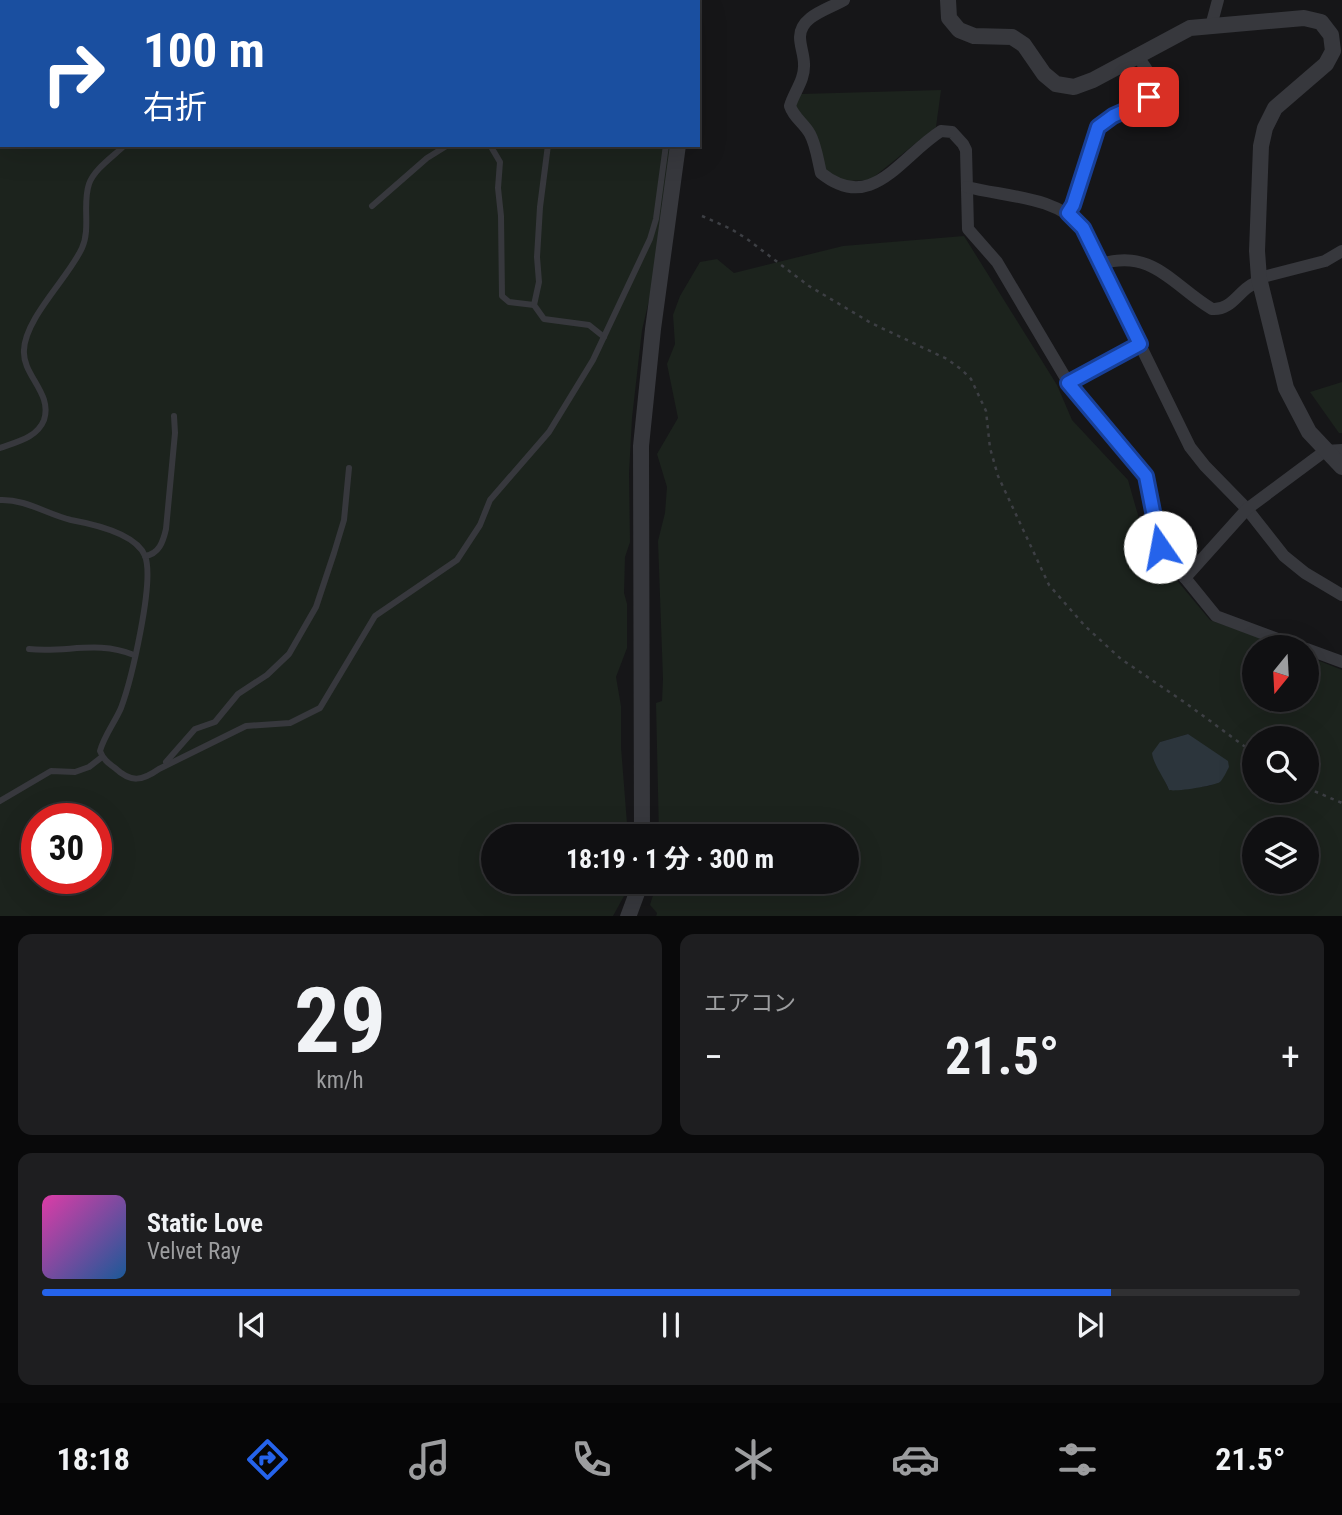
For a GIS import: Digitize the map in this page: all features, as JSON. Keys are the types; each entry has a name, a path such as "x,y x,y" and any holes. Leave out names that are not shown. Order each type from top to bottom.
{"street":[{"path":"844,0 802,25 802,79 790,106 793,115 811,136 821,173 842,187 870,187 935,134 945,130 952,132 966,150 968,229 997,262 1068,383 1146,476 1160,547 1216,616 1267,635"},
{"path":"948,0 949,18 960,30 974,36 1012,37 1024,45 1044,74 1056,84 1074,87 1093,80 1181,32 1211,26 1304,18 1321,22 1331,35 1333,51 1326,64 1275,108 1265,128 1261,146 1258,215 1260,280 1286,388 1309,432 1342,467"},
{"path":"1211,26 1218,0"},
{"path":"1068,213 1098,127 1113,116 1142,103 1153,88 1146,66 1136,55"},
{"path":"642,824 641,446 653,329 678,147"},
{"path":"967,187 1053,205 1068,213 1083,228 1190,447 1247,509 1284,556 1305,573 1342,595"},
{"path":"1101,264 1113,261 1152,265 1212,309 1220,310 1245,287 1325,261 1342,251"},
{"path":"1068,383 1140,344"},
{"path":"1185,578 1247,509 1325,451 1342,450"},
{"path":"1320,654 1342,662"},
{"path":"628,916 636,894"}],"lane":[{"path":"0,448 32,436 43,424 46,409 44,399 25,362 24,347 33,324 84,245 87,192 93,176 123,147"},
{"path":"372,206 427,158 445,147"},
{"path":"491,147 500,162 498,188 502,296 509,302 534,305 544,319 589,325 604,337"},
{"path":"534,305 539,282 537,257 540,207 548,147"},
{"path":"159,769 246,726 290,723 320,708 375,616 457,560 480,524 490,500 549,432 564,410 604,337 650,239 656,219 666,147"},
{"path":"145,556 151,555 163,543 166,529 175,433 174,415"},
{"path":"0,500 24,502 59,517 114,532 130,539 145,556 143,621 130,678 121,706 100,751 102,757 123,776 137,780 147,778 159,769 195,729 215,722 238,694 277,667 289,654 316,607 334,553 344,520 349,468"},
{"path":"30,649 103,647 134,655"},
{"path":"0,801 51,771 75,772 102,757"}],"path":[{"path":"702,216 732,229 808,286 872,323 947,359 962,370 971,379 986,411 990,448 998,476 1049,585 1085,626 1121,659 1242,744"},
{"path":"1319,793 1342,803"}],"shaded area":[{"path":"941,90 936,127 870,180 843,181 825,170 813,130 796,112 795,104 801,94"},
{"path":"0,147 673,147 651,292 642,330 632,418 629,473 630,542 625,557 624,593 627,604 627,648 616,677 621,706 621,747 627,824 481,824 481,894 624,894 613,916 0,916"},
{"path":"964,236 1057,385 1072,420 1128,480 1140,522 1159,559 1210,620 1252,635 1242,635 1242,712 1320,712 1320,661 1342,670 1342,916 656,916 657,913 650,905 653,894 859,894 859,824 659,824 656,703 662,701 663,679 658,541 665,513 667,487 657,454 678,418 667,364 675,344 673,315 680,296 700,262 717,259 734,273 843,246","holes":["1188,734 1229,767 1220,781 1209,786 1169,790 1159,767 1160,742"]},
{"path":"1342,382 1342,433 1339,433 1310,392"},
{"path":"1188,734 1228,761 1229,767 1221,781 1216,784 1169,790 1152,753 1160,742"}],"route":[{"path":"1149,97 1098,127 1068,213 1083,228 1140,344 1068,383 1146,476 1160,547"}]}
